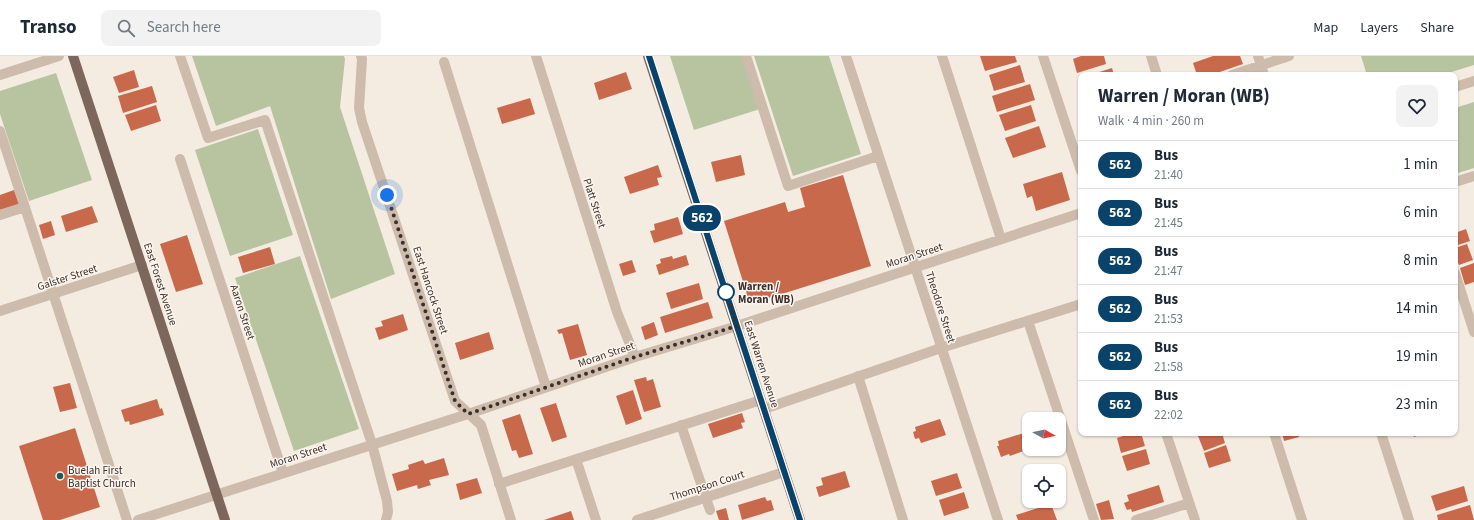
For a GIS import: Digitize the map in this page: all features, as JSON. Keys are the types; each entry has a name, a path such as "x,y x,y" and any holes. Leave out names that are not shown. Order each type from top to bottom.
{"main road":[{"name":"East Forest Avenue","path":"74,56 226,520"},
{"name":"East Warren Avenue","path":"648,56 800,520"}],"street":[{"path":"0,75 59,56"},
{"path":"180,56 208,138 265,120 372,444 387,502 388,512 386,520"},
{"name":"East Hancock Street","path":"362,56 358,108 362,122 455,401 481,425 511,520"},
{"name":"Platt Street","path":"536,56 617,312 635,357"},
{"path":"746,56 788,186 878,156"},
{"name":"Theodore Street","path":"846,56 998,520"},
{"path":"942,56 1001,239"},
{"path":"1043,56 1078,162"},
{"path":"1151,56 1156,72"},
{"path":"1242,72 1289,56"},
{"path":"444,62 546,387"},
{"path":"1458,86 1474,81"},
{"path":"0,131 127,520"},
{"name":"Aaron Street","path":"180,159 283,473"},
{"path":"1458,181 1474,176"},
{"path":"0,215 25,207"},
{"name":"Moran Street","path":"138,520 468,414 635,357 737,326 1078,214"},
{"name":"Galster Street","path":"0,311 142,265"},
{"path":"1458,282 1474,332"},
{"path":"499,484 681,425 762,404 858,376 1078,305"},
{"path":"1028,321 1094,520"},
{"path":"858,376 904,520"},
{"path":"681,425 710,510"},
{"path":"1167,436 1195,520"},
{"path":"1275,436 1302,520"},
{"path":"1382,436 1409,520"},
{"path":"576,459 596,520"},
{"name":"Thompson Court","path":"637,520 784,472"},
{"path":"1136,520 1189,503"}],"green space":[{"path":"192,56 344,56 345,59 340,107 395,274 331,299 270,106 216,126"},
{"path":"670,56 742,56 760,109 694,130"},
{"path":"754,56 829,56 861,154 793,176"},
{"path":"1361,56 1474,56 1474,65 1452,72 1366,72"},
{"path":"56,73 92,180 29,201 0,114 0,91"},
{"path":"1474,102 1474,168 1458,173 1458,107"},
{"path":"258,129 293,235 230,256 195,150"},
{"path":"300,256 359,429 294,451 235,278"}],"building":[{"path":"980,56 1015,56 1017,62 985,71"},
{"path":"1081,56 1104,56 1106,64 1077,73 1073,59"},
{"path":"1213,56 1240,56 1243,64 1220,72 1196,72 1193,63"},
{"path":"1020,65 1025,82 994,91 989,75"},
{"path":"1112,68 1113,72 1099,72"},
{"path":"134,70 139,87 119,93 113,77"},
{"path":"626,72 632,89 599,100 594,83"},
{"path":"1030,84 1035,100 997,112 992,96"},
{"path":"152,86 157,102 123,113 118,96"},
{"path":"530,98 535,114 502,124 497,108"},
{"path":"156,105 161,121 131,131 125,115"},
{"path":"1031,105 1036,121 1005,131 999,115"},
{"path":"1039,126 1046,147 1013,158 1005,138"},
{"path":"741,155 745,175 716,182 711,162"},
{"path":"658,165 662,177 657,178 659,185 630,194 624,177"},
{"path":"1062,172 1070,200 1036,211 1032,196 1027,198 1023,184"},
{"path":"843,175 871,266 750,304 724,221 785,202 788,212 805,207 800,188"},
{"path":"14,190 19,204 0,210 0,195"},
{"path":"92,206 98,222 66,232 61,216"},
{"path":"678,217 683,234 654,243 650,231 655,230 654,224"},
{"path":"51,221 55,235 43,239 39,225"},
{"path":"1466,229 1470,241 1458,245 1458,232"},
{"path":"187,235 203,284 176,292 160,244"},
{"path":"1467,244 1473,260 1459,265 1458,247"},
{"path":"270,247 275,264 243,273 238,257"},
{"path":"686,255 689,265 659,275 656,265 661,263 660,259 672,256 673,259"},
{"path":"632,260 636,272 623,276 619,264"},
{"path":"1474,263 1474,282 1465,285 1460,268"},
{"path":"699,283 703,299 671,309 666,293"},
{"path":"708,302 713,318 665,333 660,317"},
{"path":"403,314 408,330 379,340 375,328 383,326 381,321"},
{"path":"654,322 658,335 645,340 641,327"},
{"path":"578,324 587,355 570,360 562,333 559,334 557,330"},
{"path":"489,332 494,349 460,360 455,343"},
{"path":"646,377 647,381 653,379 661,407 644,412 634,380"},
{"path":"70,383 77,408 60,412 53,387"},
{"path":"633,390 642,419 626,425 616,396"},
{"path":"157,399 160,409 162,408 164,415 130,425 129,421 125,422 121,410"},
{"path":"556,403 567,437 552,442 540,408"},
{"path":"742,413 745,422 741,423 743,428 713,438 708,424"},
{"path":"520,414 533,454 519,458 516,450 512,451 502,420"},
{"path":"940,419 946,435 921,443 919,438 915,439 913,432 916,431 915,427"},
{"name":"Buelah First Baptist Church","path":"75,428 100,507 60,520 43,520 19,446"},
{"path":"1022,434 1022,452 1010,456 1009,454 1001,457 997,446 999,446 998,441"},
{"path":"1123,436 1142,436 1145,446 1121,453 1117,438"},
{"path":"1198,436 1223,436 1225,443 1204,451"},
{"path":"1283,436 1299,436 1299,437 1284,441"},
{"path":"1226,445 1231,461 1209,468 1204,453"},
{"path":"1146,449 1150,464 1127,471 1122,456"},
{"path":"444,458 449,475 429,480 431,485 418,489 417,485 397,491 392,474 409,469 408,465 423,460 425,464"},
{"path":"845,471 850,487 819,497 816,487 823,485 821,478"},
{"path":"957,473 962,488 936,496 931,481"},
{"path":"477,478 482,493 460,500 456,484"},
{"path":"1159,485 1164,502 1132,512 1131,509 1127,510 1124,503 1129,501 1127,495"},
{"path":"1464,486 1468,501 1436,511 1431,496"},
{"path":"964,492 969,508 944,516 939,500"},
{"path":"765,497 767,501 771,500 774,510 742,520 738,505"},
{"path":"1109,500 1114,519 1101,520 1096,504"},
{"path":"1470,505 1474,520 1438,520 1437,515"},
{"path":"726,508 729,520 719,520 716,511"},
{"path":"1038,508 1052,508 1057,520 1018,520 1016,515"},
{"path":"571,511 574,520 544,520"}],"bus line":[{"name":"562","path":"649,56 800,520"}],"place":[{"name":"Warren / Moran (WB)","path":"726,292"},
{"name":"Buelah First Baptist Church","path":"60,476"}],"route":[{"path":"387,195 455,401 468,414 635,357 737,326 726,292"}]}
